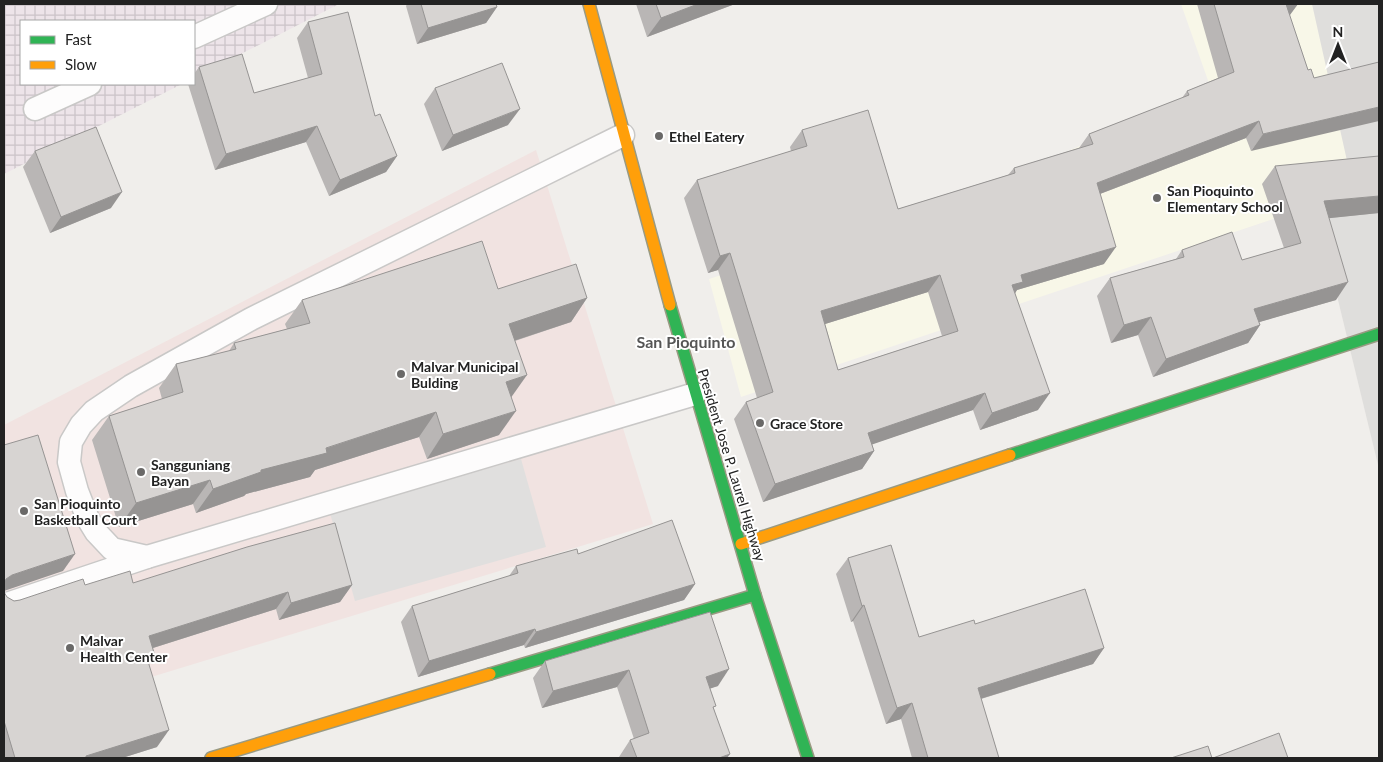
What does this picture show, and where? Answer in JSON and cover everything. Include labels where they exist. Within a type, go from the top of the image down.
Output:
[{"type":"main road","name":"President Jose P. Laurel Highway","points":[[589,4],[655,254],[755,595],[808,758]]},
{"type":"main road","points":[[741,544],[1379,334]]},
{"type":"main road","points":[[211,758],[755,595]]},
{"type":"lane","points":[[195,37],[266,4]]},
{"type":"lane","points":[[35,109],[88,85]]},
{"type":"lane","points":[[146,557],[112,549],[96,532],[88,519],[77,491],[69,462],[72,442],[81,425],[94,411],[130,386],[251,319],[624,135]]},
{"type":"lane","points":[[4,605],[146,557],[696,394]]},
{"type":"shaded area","points":[[4,4],[339,4],[195,77],[195,20],[20,20],[20,85],[180,85],[4,174]]},
{"type":"shaded area","name":"San Pioquinto Elementary School","points":[[1181,4],[1312,4],[1356,201],[1315,205],[741,397],[709,279],[967,195],[1211,89]]},
{"type":"shaded area","points":[[1312,4],[1379,4],[1379,469],[1315,205]]},
{"type":"shaded area","points":[[536,150],[653,524],[4,722],[4,425]]},
{"type":"shaded area","points":[[521,459],[546,547],[355,601],[330,513]]},
{"type":"building","points":[[421,4],[496,4],[497,7],[428,28]]},
{"type":"building","points":[[656,4],[698,4],[661,18]]},
{"type":"building","points":[[1214,4],[1286,4],[1308,70],[1311,69],[1314,78],[1379,62],[1379,107],[1263,134],[1259,121],[1097,183],[1116,247],[1021,275],[1023,282],[1012,285],[1050,393],[992,413],[985,393],[868,433],[874,451],[775,484],[746,402],[773,392],[730,253],[720,256],[697,180],[807,146],[802,130],[868,110],[898,209],[1015,173],[1014,168],[1093,144],[1089,134],[1189,95],[1187,91],[1234,72]],"holes":[[[940,275],[958,331],[838,370],[821,311]]]},
{"type":"building","points":[[348,12],[375,116],[380,114],[397,156],[340,180],[317,126],[226,154],[199,67],[242,54],[254,93],[322,74],[308,22]]},
{"type":"building","points":[[502,63],[520,109],[453,135],[435,88]]},
{"type":"building","points":[[96,127],[122,192],[61,217],[35,151]]},
{"type":"building","points":[[1379,156],[1379,196],[1324,201],[1348,282],[1254,309],[1260,325],[1166,359],[1151,317],[1124,325],[1110,278],[1184,257],[1182,250],[1232,232],[1242,260],[1301,243],[1275,166]]},
{"type":"building","points":[[482,241],[498,289],[576,264],[587,298],[509,324],[527,375],[506,382],[516,411],[443,434],[436,412],[326,448],[327,453],[261,470],[261,472],[213,489],[210,480],[136,503],[109,416],[183,392],[176,364],[236,349],[234,343],[310,323],[302,300]]},
{"type":"building","name":"San Pioquinto Basketball Court","points":[[38,435],[75,554],[12,575],[6,579],[4,584],[4,445]]},
{"type":"building","points":[[672,520],[695,584],[536,632],[535,629],[429,661],[412,606],[518,573],[516,566],[577,549],[578,554]]},
{"type":"building","points":[[335,523],[352,585],[291,603],[288,592],[149,636],[155,656],[147,658],[169,730],[86,756],[86,758],[15,758],[4,721],[4,592],[7,597],[14,601],[20,600],[83,579],[85,585],[130,571],[133,583],[247,547]]},
{"type":"building","points":[[891,545],[919,637],[974,620],[975,624],[1085,589],[1104,648],[978,688],[999,758],[928,758],[912,703],[897,708],[864,605],[862,606],[848,558]]},
{"type":"building","points":[[710,612],[729,669],[706,677],[716,706],[713,707],[730,754],[719,758],[637,758],[630,740],[649,733],[629,670],[553,691],[545,661]]},
{"type":"building","points":[[1279,733],[1288,758],[1213,758]]},
{"type":"building","points":[[1208,746],[1212,758],[1171,758]]},
{"type":"traffic: fast","points":[[670,305],[755,595],[808,758]]},
{"type":"traffic: fast","points":[[1010,455],[1379,334]]},
{"type":"traffic: fast","points":[[490,674],[755,595]]},
{"type":"traffic: slow","points":[[589,4],[670,305]]},
{"type":"traffic: slow","points":[[741,544],[1010,455]]},
{"type":"traffic: slow","points":[[211,758],[490,674]]},
{"type":"place","name":"Ethel Eatery","points":[[659,136]]},
{"type":"place","name":"San Pioquinto Elementary School","points":[[1157,198]]},
{"type":"place","name":"Malvar Municipal Bulding","points":[[401,374]]},
{"type":"place","name":"Grace Store","points":[[760,423]]},
{"type":"place","name":"Sangguniang Bayan","points":[[141,472]]},
{"type":"place","name":"San Pioquinto Basketball Court","points":[[24,511]]},
{"type":"place","name":"Malvar Health Center","points":[[70,648]]},
{"type":"district","name":"San Pioquinto","points":[[686,341]]}]
